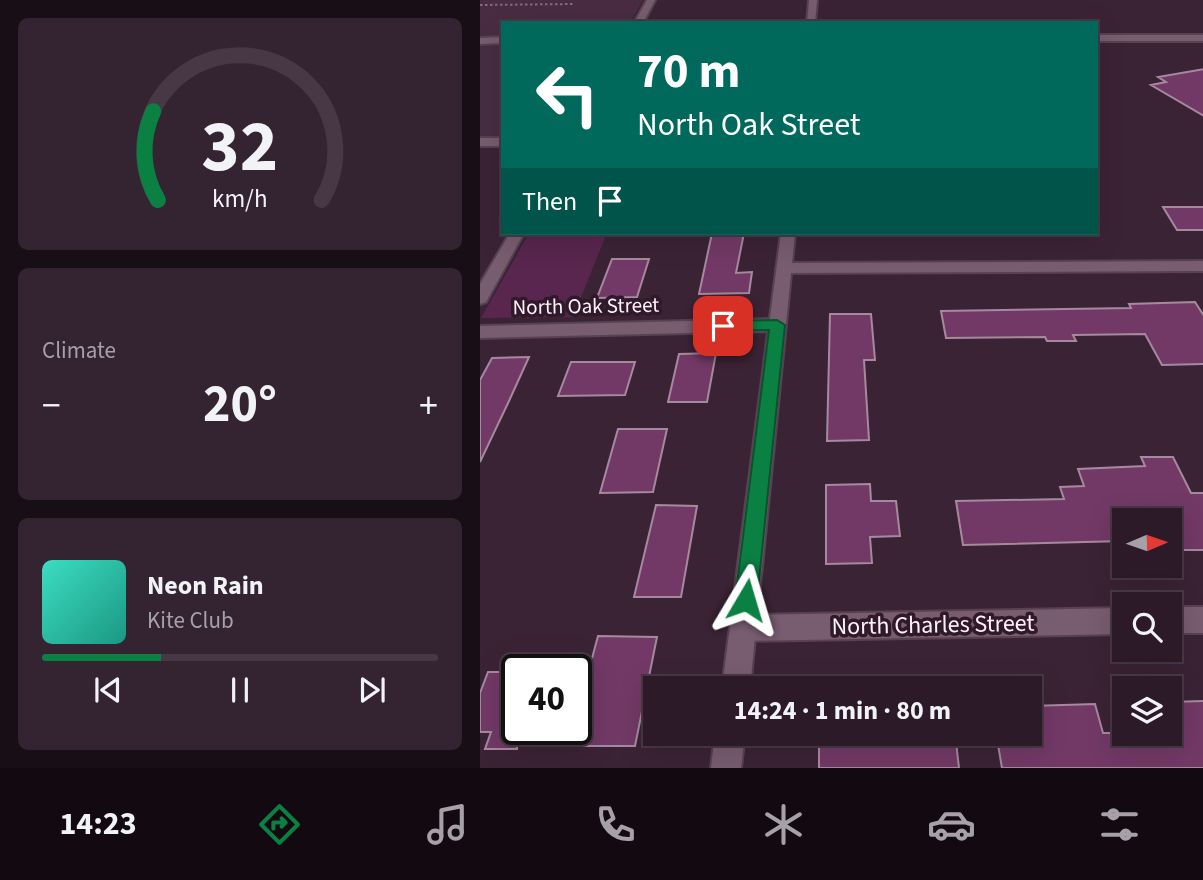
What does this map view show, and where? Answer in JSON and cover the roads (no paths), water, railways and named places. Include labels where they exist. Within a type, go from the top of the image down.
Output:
[{"type":"street","points":[[639,21],[651,0]]},
{"type":"street","points":[[811,21],[813,0]]},
{"type":"street","points":[[1098,38],[1203,38]]},
{"type":"street","points":[[480,41],[501,40]]},
{"type":"street","points":[[480,142],[501,142]]},
{"type":"street","points":[[480,298],[516,235]]},
{"type":"street","points":[[737,676],[788,235]]},
{"type":"street","points":[[784,268],[1203,265]]},
{"type":"street","name":"North Oak Street","points":[[480,332],[777,325]]},
{"type":"street","points":[[1182,621],[1203,620]]},
{"type":"street","name":"North Charles Street","points":[[743,628],[1112,621]]},
{"type":"street","points":[[726,768],[729,746]]}]
